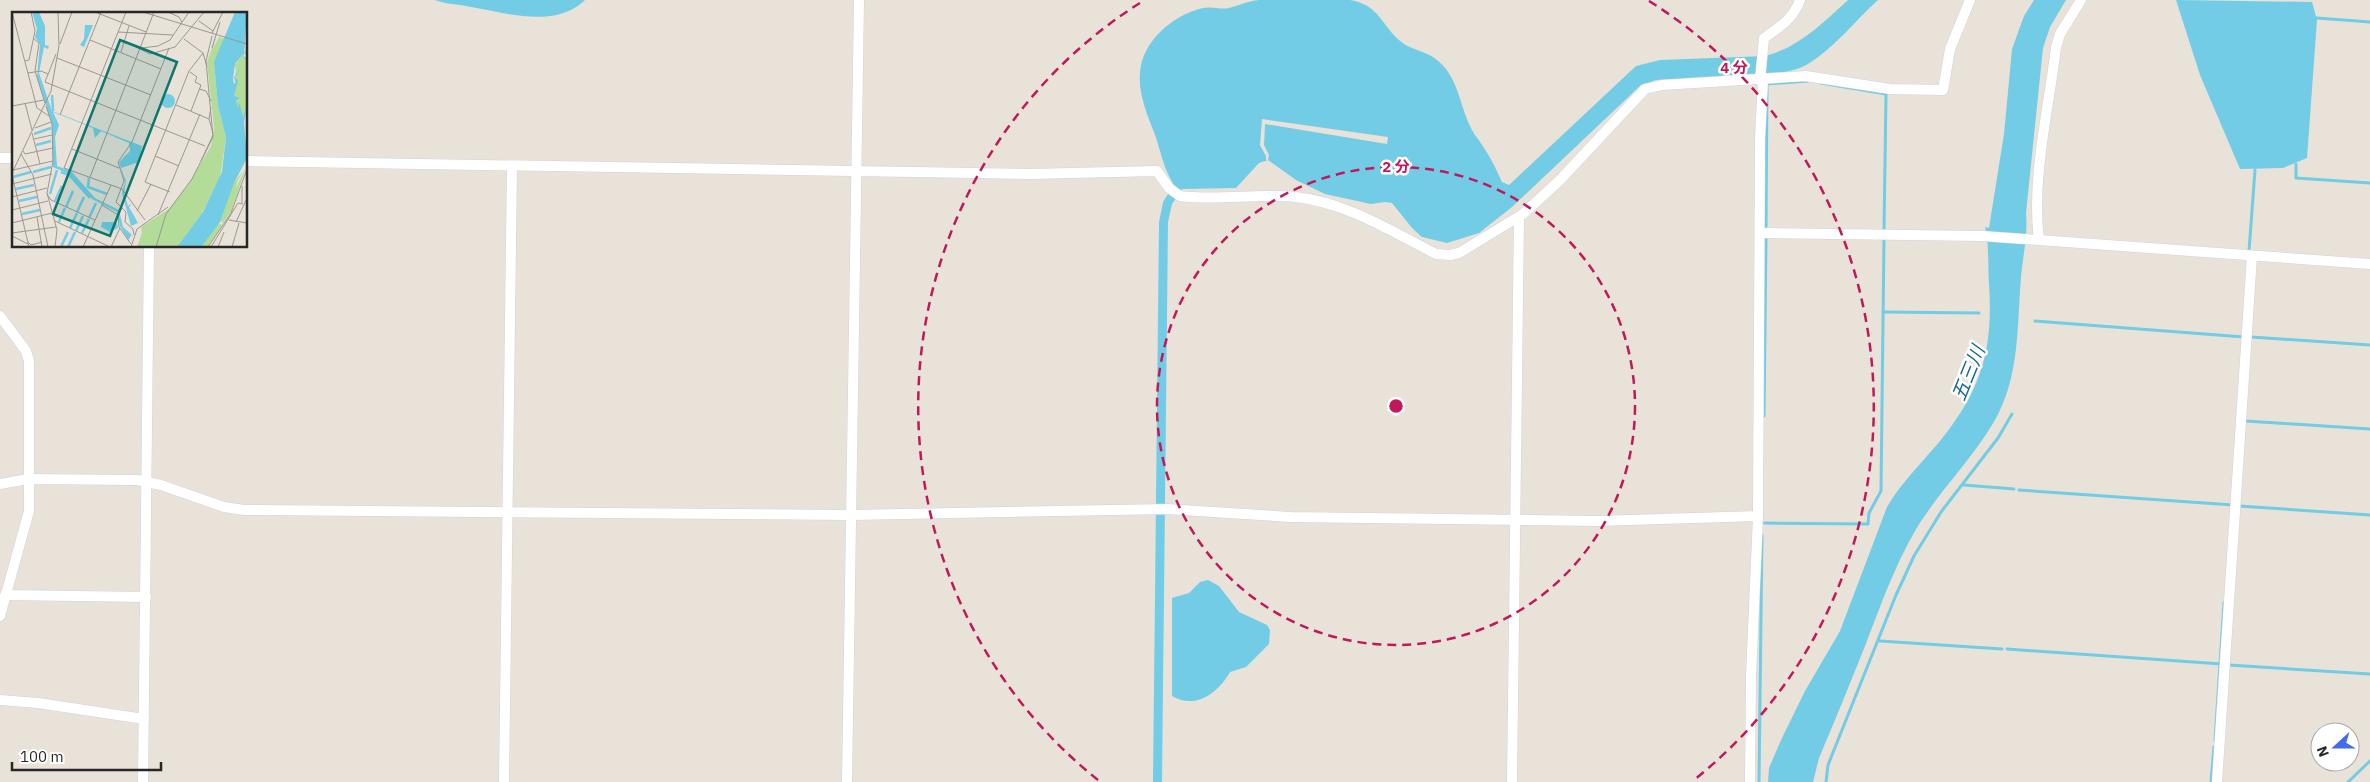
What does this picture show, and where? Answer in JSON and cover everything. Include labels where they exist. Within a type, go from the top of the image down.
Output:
[{"type":"street","points":[[847,782],[859,0]]},
{"type":"street","points":[[1750,782],[1751,676],[1758,516],[1761,52],[1764,38],[1784,25],[1796,12],[1800,0]]},
{"type":"street","points":[[248,161],[1029,174],[1158,170],[1169,188],[1180,196],[1294,196],[1323,201],[1354,213],[1436,254],[1450,255],[1459,253],[1519,217],[1560,180],[1646,89],[1662,85],[1806,76],[1890,89],[1943,90],[1950,49],[1970,0]]},
{"type":"street","points":[[2039,240],[2036,218],[2038,184],[2056,47],[2060,34],[2081,0]]},
{"type":"street","points":[[504,782],[512,166]]},
{"type":"street","points":[[1512,782],[1519,217]]},
{"type":"street","points":[[1760,233],[1982,236],[2370,264]]},
{"type":"street","points":[[143,782],[149,248]]},
{"type":"street","points":[[2217,782],[2252,256]]},
{"type":"street","points":[[0,316],[26,351],[30,361],[29,511],[0,616]]},
{"type":"street","points":[[0,484],[28,480],[146,482],[161,485],[224,507],[244,510],[851,515],[1167,509],[1290,517],[1597,521],[1758,516]]},
{"type":"street","points":[[5,595],[146,597]]},
{"type":"street","points":[[0,700],[38,703],[144,720]]},
{"type":"water","points":[[435,0],[585,0],[573,9],[543,17],[512,15]]},
{"type":"water","points":[[1259,0],[1350,0],[1360,2],[1374,11],[1403,43],[1433,57],[1443,65],[1455,85],[1472,129],[1502,182],[1509,185],[1636,66],[1660,60],[1765,56],[1788,47],[1810,34],[1848,0],[1878,0],[1818,58],[1795,69],[1757,76],[1656,80],[1641,85],[1512,207],[1479,233],[1447,243],[1422,237],[1412,228],[1392,203],[1371,204],[1325,194],[1296,180],[1268,160],[1259,163],[1236,188],[1182,189],[1172,204],[1168,222],[1162,782],[1153,782],[1159,222],[1163,202],[1174,185],[1165,166],[1144,103],[1140,88],[1140,73],[1146,50],[1170,23],[1192,11],[1203,8],[1233,7]]},
{"type":"water","points":[[2034,0],[2066,0],[2050,27],[2043,48],[2026,213],[2026,238],[2021,277],[2018,332],[2009,386],[2003,403],[1986,435],[1924,517],[1900,559],[1819,758],[1813,782],[1768,782],[1769,768],[1782,738],[1805,691],[1840,631],[1887,507],[1900,488],[1957,418],[1968,400],[1983,365],[1987,347],[1990,307],[1988,247],[1985,227],[1989,228],[2004,134],[2012,49],[2024,16]]},
{"type":"water","points":[[2176,0],[2312,2],[2317,20],[2307,158],[2283,168],[2240,169],[2200,75]]},
{"type":"water","points":[[1208,580],[1219,586],[1239,612],[1267,625],[1270,630],[1269,644],[1246,667],[1230,672],[1213,693],[1198,700],[1181,700],[1172,696],[1172,598],[1189,593],[1200,582]]},
{"type":"pier","points":[[1262,119],[1388,137],[1387,144],[1265,124],[1264,145],[1269,155],[1268,160],[1266,160],[1260,145]]},
{"type":"waterway","points":[[2317,18],[2370,22]]},
{"type":"waterway","points":[[1766,227],[1767,84],[1808,81]]},
{"type":"waterway","points":[[1821,83],[1886,94],[1884,230]]},
{"type":"waterway","points":[[2296,164],[2296,178],[2370,183]]},
{"type":"waterway","points":[[2249,251],[2255,170]]},
{"type":"waterway","points":[[1764,416],[1766,238]]},
{"type":"waterway","points":[[1762,523],[1868,524],[1869,513],[1881,491],[1884,238]]},
{"type":"waterway","points":[[1883,312],[1979,313]]},
{"type":"waterway","points":[[2035,321],[2244,337]]},
{"type":"waterway","points":[[2251,337],[2370,345]]},
{"type":"waterway","points":[[1826,782],[1828,765],[1896,595],[1914,556],[1941,512],[1998,438],[2012,414]]},
{"type":"waterway","points":[[2246,421],[2370,429]]},
{"type":"waterway","points":[[1964,485],[2014,489]]},
{"type":"waterway","points":[[2019,490],[2233,505]]},
{"type":"waterway","points":[[2239,506],[2370,515]]},
{"type":"waterway","points":[[1759,782],[1762,535]]},
{"type":"waterway","points":[[2215,740],[2224,603]]},
{"type":"waterway","points":[[1880,641],[2002,649]]},
{"type":"waterway","points":[[2007,649],[2222,664]]},
{"type":"waterway","points":[[2229,665],[2370,674]]},
{"type":"waterway","points":[[2211,782],[2214,747]]},
{"type":"waterway","points":[[2348,782],[2370,761]]},
{"type":"water label","name":"五三川","points":[[1968,373]]}]
